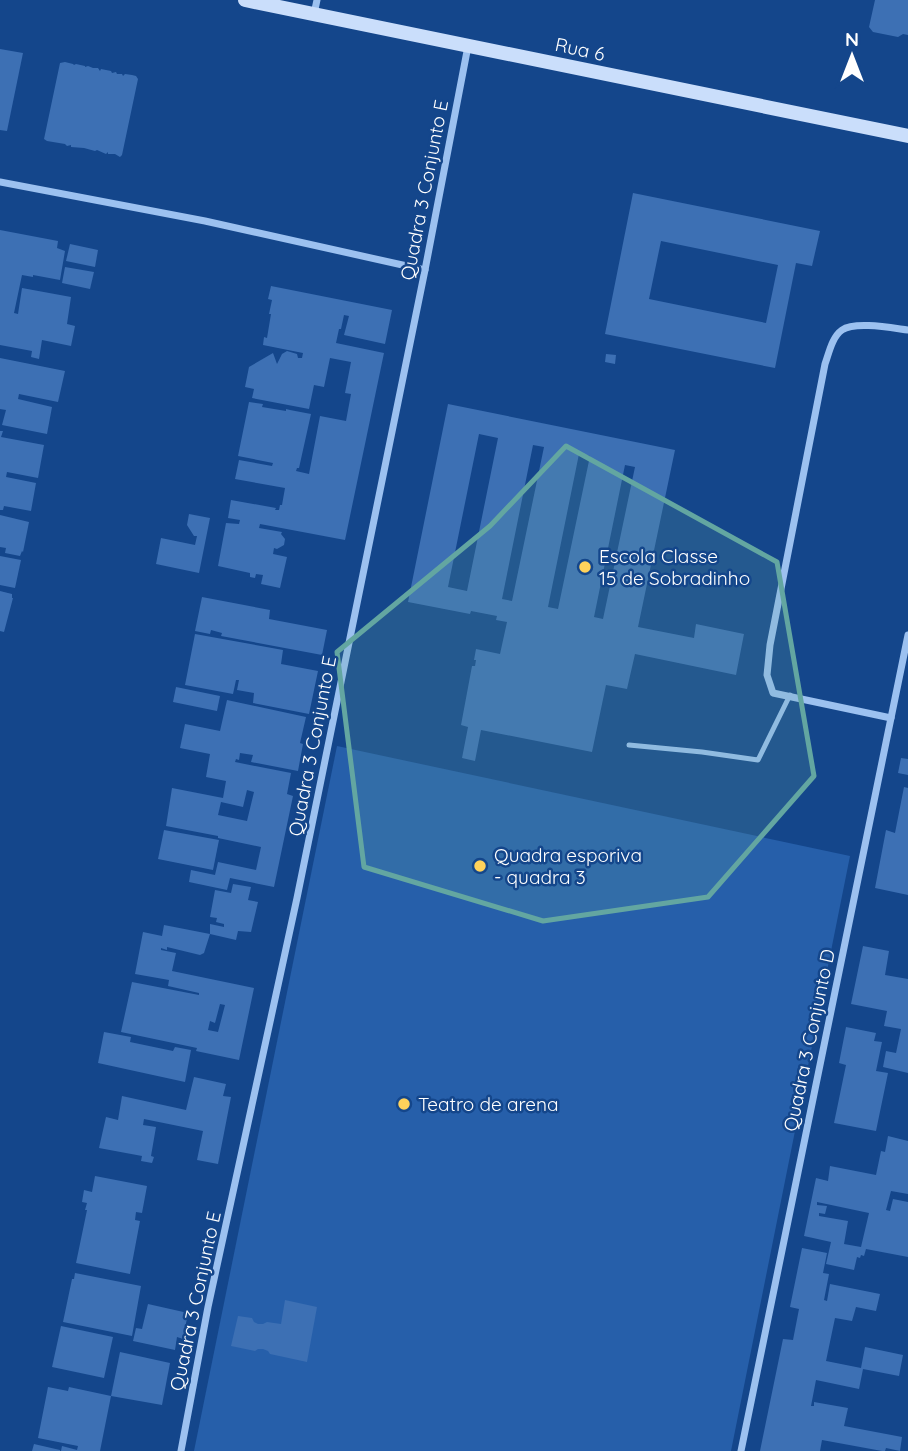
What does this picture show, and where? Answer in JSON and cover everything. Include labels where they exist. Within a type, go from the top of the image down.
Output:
[{"type":"street","name":"Rua 6","points":[[245,0],[315,7],[468,46],[908,136]]},
{"type":"street","name":"Quadra 3 Conjunto E","points":[[181,1451],[208,1307],[297,898],[468,46]]},
{"type":"street","points":[[0,183],[205,221],[425,270]]},
{"type":"street","points":[[891,718],[773,693],[767,675],[830,348],[841,331],[852,326],[908,330]]},
{"type":"street","name":"Quadra 3 Conjunto D","points":[[741,1451],[908,635]]},
{"type":"lane","points":[[629,745],[758,760],[790,695]]},
{"type":"highlighted area","points":[[566,446],[777,562],[814,776],[708,897],[543,921],[364,867],[337,652],[490,526]]},
{"type":"shaded area","points":[[337,746],[850,856],[731,1451],[194,1451]]},
{"type":"building","points":[[875,0],[908,0],[908,35],[898,37],[873,32],[869,27]]},
{"type":"building","points":[[0,49],[23,53],[7,131],[0,130]]},
{"type":"building","points":[[60,63],[116,72],[123,76],[132,75],[138,79],[120,157],[44,139]]},
{"type":"building","points":[[633,193],[820,231],[812,266],[796,263],[775,368],[605,334]],"holes":[[[661,241],[778,265],[766,323],[649,299]]]},
{"type":"building","points":[[0,230],[58,241],[57,248],[65,251],[60,280],[22,275],[14,313],[18,314],[22,288],[71,297],[67,324],[75,326],[71,346],[42,340],[39,359],[31,357],[32,351],[0,345]]},
{"type":"building","points":[[70,244],[98,250],[95,267],[66,261]]},
{"type":"building","points":[[65,267],[94,272],[90,289],[62,283]]},
{"type":"building","points":[[271,286],[392,310],[385,344],[344,335],[349,316],[344,315],[336,343],[384,353],[345,540],[260,524],[259,528],[282,532],[285,539],[284,545],[274,548],[273,554],[287,557],[280,588],[261,584],[263,575],[250,577],[250,573],[218,566],[226,523],[239,524],[240,520],[228,518],[231,500],[276,508],[275,510],[279,510],[282,505],[285,488],[235,479],[239,460],[272,466],[273,463],[238,456],[249,402],[263,404],[262,407],[311,414],[299,468],[296,471],[309,474],[320,416],[346,421],[351,394],[345,393],[351,362],[330,358],[324,387],[314,385],[309,409],[252,398],[254,389],[245,387],[249,367],[273,353],[277,364],[282,354],[287,351],[297,354],[298,358],[302,358],[303,353],[263,345],[264,337],[267,338],[271,314],[272,300],[268,299]]},
{"type":"building","points":[[606,354],[616,355],[615,364],[605,362]]},
{"type":"building","points":[[0,358],[65,371],[58,402],[19,394],[18,399],[52,407],[47,434],[2,425],[6,410],[0,409]]},
{"type":"building","points":[[448,404],[675,450],[638,627],[694,638],[696,624],[744,634],[736,675],[635,654],[627,689],[606,685],[592,752],[481,730],[475,761],[462,758],[468,727],[461,725],[472,666],[475,666],[476,649],[500,654],[507,622],[496,620],[497,616],[471,611],[470,614],[408,602]],"holes":[[[479,434],[498,438],[467,591],[448,587]],[[533,445],[544,447],[512,601],[502,599]],[[579,454],[590,456],[558,609],[548,607]],[[625,465],[635,467],[603,619],[594,617]]]},
{"type":"building","points":[[0,431],[3,431],[1,437],[44,445],[38,478],[7,472],[6,477],[36,483],[31,511],[4,506],[3,510],[0,510]]},
{"type":"building","points":[[189,514],[210,518],[199,573],[156,564],[161,538],[195,545],[197,536],[194,536],[187,525]]},
{"type":"building","points":[[0,515],[29,522],[20,556],[5,553],[6,548],[0,547]]},
{"type":"building","points":[[0,556],[21,560],[15,588],[0,585]]},
{"type":"building","points":[[0,591],[12,594],[13,598],[4,632],[0,631]]},
{"type":"building","points":[[202,597],[270,610],[269,619],[327,630],[322,655],[221,636],[222,633],[211,630],[210,634],[195,631]]},
{"type":"building","points":[[195,634],[283,650],[281,664],[318,671],[309,714],[253,703],[254,693],[237,690],[239,680],[236,680],[233,694],[185,685]]},
{"type":"building","points":[[176,687],[220,696],[217,711],[173,702]]},
{"type":"building","points":[[227,700],[306,717],[300,743],[303,744],[298,771],[251,762],[253,755],[240,753],[239,760],[236,759],[235,762],[291,773],[287,794],[293,796],[274,887],[230,878],[227,890],[189,882],[191,870],[215,875],[218,862],[256,870],[261,847],[166,826],[172,788],[223,798],[226,781],[206,777],[210,754],[180,748],[185,724],[220,731]],"holes":[[[247,790],[254,792],[247,821],[218,815],[221,802],[243,807]]]},
{"type":"building","points":[[901,758],[908,759],[908,775],[898,773]]},
{"type":"building","points":[[904,787],[908,788],[908,895],[875,888],[886,830],[895,833]]},
{"type":"building","points":[[164,830],[219,840],[213,870],[158,859]]},
{"type":"building","points":[[233,884],[251,887],[248,900],[258,902],[251,932],[238,931],[236,940],[210,934],[210,924],[224,927],[224,924],[216,922],[217,918],[210,917],[215,890],[231,893]]},
{"type":"building","points":[[164,925],[210,934],[204,953],[200,955],[161,948],[161,950],[176,953],[172,971],[254,988],[239,1060],[121,1032],[132,982],[199,995],[168,986],[169,980],[135,974],[143,932],[162,936]],"holes":[[[220,1004],[225,1005],[218,1032],[208,1030],[210,1021],[215,1023]]]},
{"type":"building","points":[[863,946],[889,951],[885,975],[908,979],[908,1073],[883,1067],[886,1051],[896,1053],[901,1029],[884,1026],[887,1011],[851,1004]]},
{"type":"building","points":[[846,1027],[876,1033],[874,1041],[882,1042],[876,1071],[888,1073],[876,1131],[834,1123],[846,1065],[839,1063]]},
{"type":"building","points":[[104,1032],[131,1037],[130,1042],[173,1051],[175,1047],[191,1050],[185,1082],[98,1063]]},
{"type":"building","points":[[194,1077],[226,1084],[223,1096],[231,1097],[218,1164],[197,1160],[203,1131],[144,1119],[143,1125],[156,1127],[152,1163],[141,1161],[142,1156],[99,1148],[106,1117],[118,1120],[122,1096],[186,1110]]},
{"type":"building","points":[[888,1136],[908,1141],[908,1194],[891,1191],[886,1210],[890,1211],[893,1199],[908,1202],[908,1257],[866,1249],[864,1256],[857,1257],[854,1270],[826,1264],[831,1242],[804,1236],[816,1178],[828,1181],[830,1166],[876,1175],[881,1151],[885,1152]],"holes":[[[817,1202],[869,1213],[861,1247],[844,1244],[848,1221],[819,1216],[819,1213],[825,1214],[827,1206],[817,1205]]]},
{"type":"building","points":[[95,1176],[147,1186],[142,1213],[136,1212],[135,1220],[140,1221],[130,1274],[76,1263],[87,1210],[87,1203],[82,1202],[84,1190],[92,1192]]},
{"type":"building","points":[[802,1248],[827,1253],[823,1273],[829,1274],[824,1300],[827,1301],[830,1284],[880,1294],[876,1311],[856,1307],[852,1321],[835,1318],[826,1361],[861,1368],[865,1347],[903,1355],[899,1376],[863,1369],[859,1389],[816,1380],[811,1406],[814,1406],[814,1402],[848,1408],[844,1426],[902,1437],[900,1451],[886,1448],[882,1451],[822,1440],[820,1451],[760,1451],[783,1339],[793,1340],[799,1309],[790,1307]]},
{"type":"building","points":[[75,1273],[141,1286],[132,1336],[63,1322]]},
{"type":"building","points":[[285,1300],[317,1307],[307,1362],[270,1354],[263,1349],[255,1351],[231,1346],[238,1316],[252,1318],[258,1324],[281,1324]]},
{"type":"building","points":[[148,1304],[188,1313],[183,1339],[177,1337],[175,1350],[133,1341],[136,1328],[142,1329]]},
{"type":"building","points":[[61,1326],[113,1337],[104,1378],[52,1367]]},
{"type":"building","points":[[120,1352],[170,1363],[162,1405],[111,1396]]},
{"type":"building","points":[[48,1387],[68,1391],[69,1387],[111,1396],[100,1451],[61,1451],[62,1446],[77,1450],[78,1446],[38,1438]]},
{"type":"building","points":[[34,1444],[60,1450],[60,1451],[32,1451]]},
{"type":"place","name":"Escola Classe 15 de Sobradinho","points":[[585,567]]},
{"type":"place","name":"Quadra esporiva - quadra 3","points":[[480,866]]},
{"type":"place","name":"Teatro de arena","points":[[404,1104]]}]
